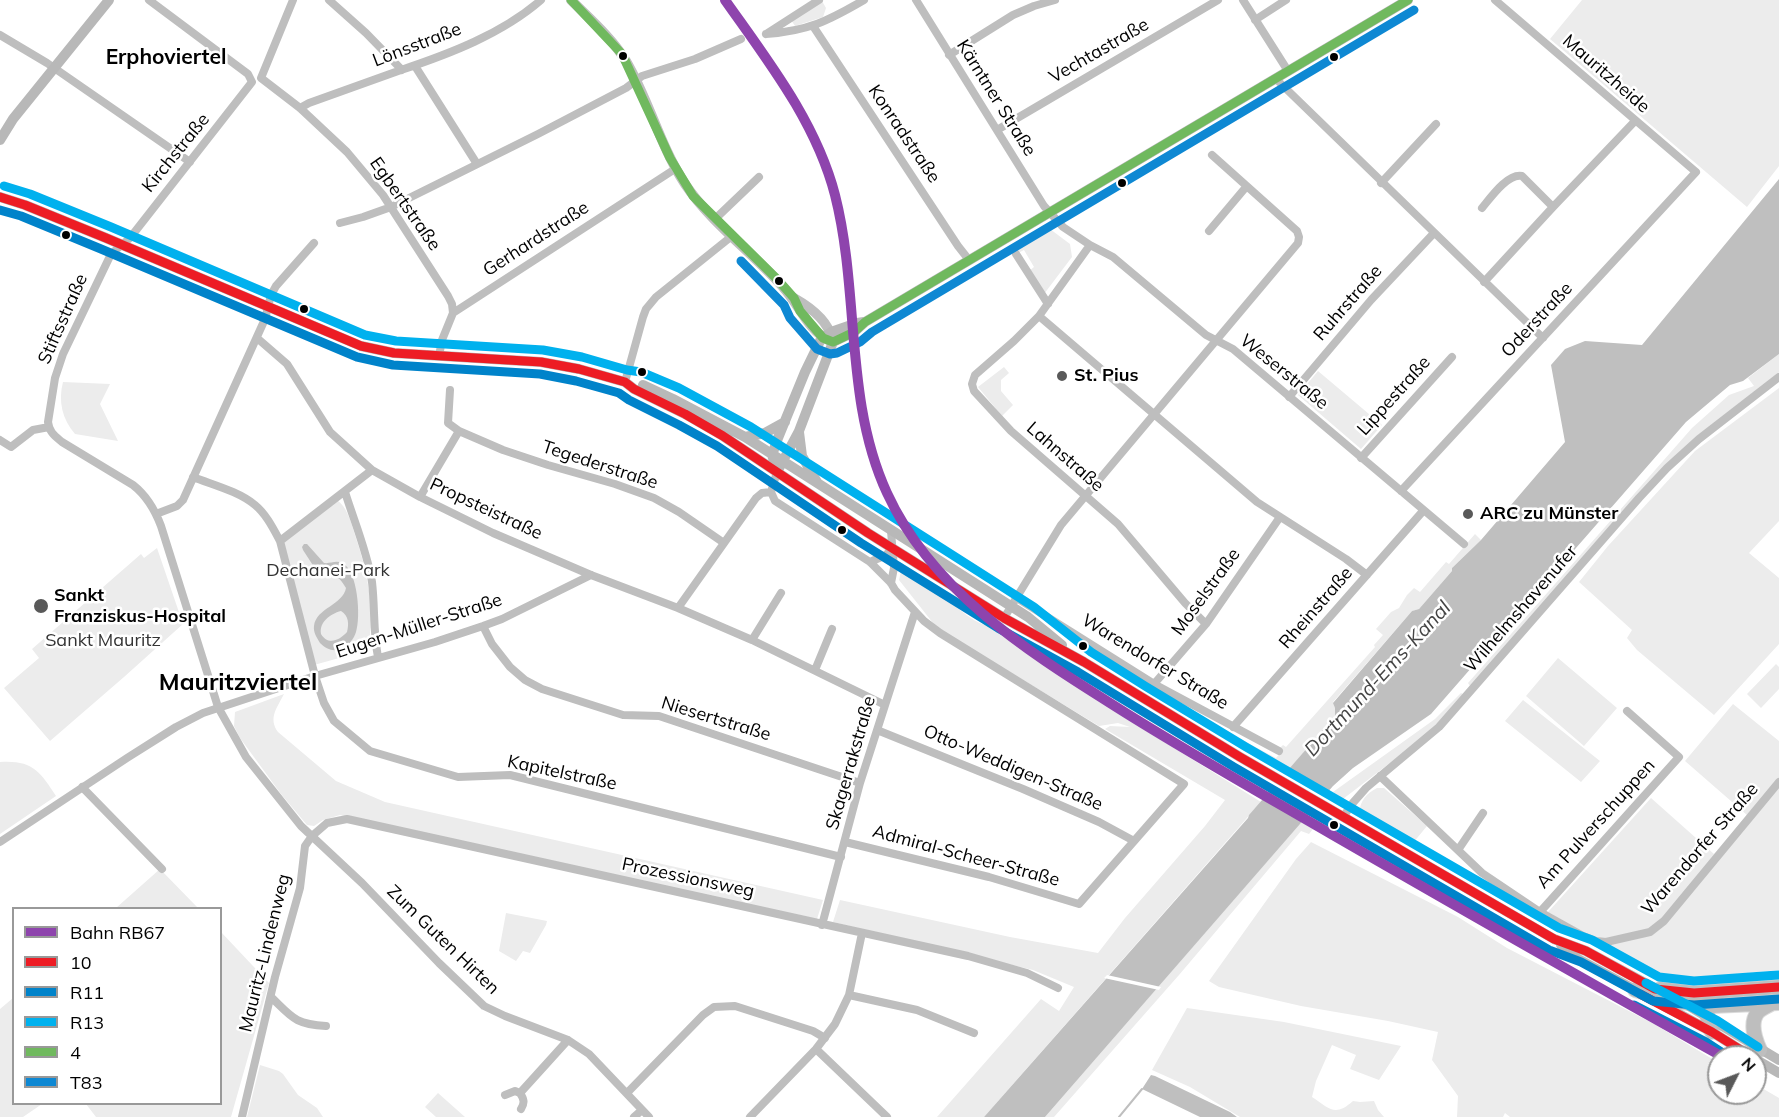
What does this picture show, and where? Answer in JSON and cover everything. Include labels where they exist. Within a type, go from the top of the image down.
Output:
[{"type":"highway","points":[[1655,988],[1694,993],[1779,987]]},
{"type":"highway","points":[[1635,990],[1709,1011],[1775,1003]]},
{"type":"highway","points":[[1712,1032],[1709,1027],[1709,1011],[1724,992]]},
{"type":"highway","points":[[1755,1045],[1754,1020],[1758,1012],[1775,1003]]},
{"type":"main road","points":[[0,141],[13,119],[109,0]]},
{"type":"main road","points":[[777,463],[785,422],[805,372],[829,337],[857,323],[865,322],[1408,0]]},
{"type":"main road","name":"Warendorfer Straße","points":[[0,197],[122,245],[361,346],[394,353],[541,362],[637,383],[673,399],[745,437],[892,548],[1004,618],[1084,662],[1275,777],[1554,939],[1586,951],[1682,1002]]},
{"type":"main road","points":[[777,463],[799,431],[829,337]]},
{"type":"main road","name":"Warendorfer Straße","points":[[625,382],[723,436],[819,484],[891,531],[1014,602],[1028,617],[1084,662]]},
{"type":"main road","points":[[745,437],[765,433],[785,422]]},
{"type":"main road","points":[[799,431],[802,456],[819,484]]},
{"type":"main road","name":"Warendorfer Straße","points":[[1554,939],[1576,958],[1737,1045]]},
{"type":"main road","name":"Warendorfer Straße","points":[[1709,1011],[1745,1045]]},
{"type":"main road","name":"Warendorfer Straße","points":[[1767,1064],[1779,1073]]},
{"type":"street","name":"Egbertstraße","points":[[149,0],[248,74],[300,108],[347,152],[391,207],[448,296],[453,313]]},
{"type":"street","name":"Kirchstraße","points":[[122,245],[257,79],[293,0]]},
{"type":"street","points":[[329,0],[402,70]]},
{"type":"street","name":"Lönsstraße","points":[[300,108],[415,66],[489,34],[524,14],[541,0]]},
{"type":"street","points":[[571,0],[622,54],[675,169],[693,196],[794,298],[800,311],[829,337]]},
{"type":"street","points":[[819,0],[766,34],[789,32],[823,23],[864,0]]},
{"type":"street","name":"Kärntner Straße","points":[[916,0],[1049,213]]},
{"type":"street","points":[[949,55],[1033,3],[1055,0]]},
{"type":"street","name":"Vechtastraße","points":[[997,130],[1218,0]]},
{"type":"street","points":[[1243,0],[1288,71]]},
{"type":"street","points":[[1255,20],[1286,0]]},
{"type":"street","name":"Mauritzheide","points":[[1495,0],[1696,172]]},
{"type":"street","name":"Konradstraße","points":[[813,26],[969,260]]},
{"type":"street","points":[[0,35],[54,68],[190,162]]},
{"type":"street","points":[[340,223],[391,207],[573,116],[626,88],[648,73],[695,59],[741,39]]},
{"type":"street","points":[[415,66],[477,164]]},
{"type":"street","points":[[1276,79],[1543,338]]},
{"type":"street","points":[[1484,282],[1635,121]]},
{"type":"street","points":[[1381,183],[1436,124]]},
{"type":"street","points":[[1004,618],[1061,525],[1298,243],[1297,231],[1212,155]]},
{"type":"street","name":"Gerhardstraße","points":[[453,313],[675,169]]},
{"type":"street","name":"Oderstraße","points":[[1401,491],[1696,172]]},
{"type":"street","points":[[1482,208],[1510,178],[1519,175],[1553,207]]},
{"type":"street","points":[[715,219],[759,177]]},
{"type":"street","points":[[1209,231],[1246,187]]},
{"type":"street","name":"Weserstraße","points":[[1049,213],[1063,227],[1113,257],[1194,326],[1233,349],[1464,544]]},
{"type":"street","name":"Ruhrstraße","points":[[1289,397],[1371,300],[1434,233]]},
{"type":"street","points":[[625,382],[643,317],[652,302],[732,236]]},
{"type":"street","points":[[156,514],[177,506],[183,500],[257,338],[269,308],[271,295],[276,286],[314,243]]},
{"type":"street","points":[[1090,244],[1039,316],[1227,479],[1257,502],[1367,575]]},
{"type":"street","name":"Stiftsstraße","points":[[49,427],[55,378],[63,354],[111,254],[122,245]]},
{"type":"street","points":[[1016,254],[1048,304]]},
{"type":"street","points":[[439,356],[442,340],[453,313]]},
{"type":"street","name":"Lahnstraße","points":[[1039,316],[975,375],[972,384],[979,398],[1084,496],[1118,524],[1185,603],[1206,624]]},
{"type":"street","name":"Propsteistraße","points":[[257,338],[287,364],[330,432],[372,470],[493,533],[752,640],[885,705]]},
{"type":"street","name":"Lippestraße","points":[[1361,458],[1452,357]]},
{"type":"street","name":"Wilhelmshavenufer","points":[[1344,816],[1351,804],[1380,776],[1439,727],[1667,468],[1699,439],[1779,377]]},
{"type":"street","points":[[420,497],[459,431],[448,423],[450,390]]},
{"type":"street","points":[[0,440],[11,447],[33,430],[49,427],[62,442],[117,475],[146,496],[156,514],[218,707],[246,757],[301,826],[312,836]]},
{"type":"street","name":"Tegederstraße","points":[[459,431],[502,450],[654,498],[724,543]]},
{"type":"street","points":[[777,463],[771,492],[775,501],[870,562],[915,612],[940,633],[1184,784],[1134,841]]},
{"type":"street","points":[[280,541],[372,470]]},
{"type":"street","name":"Kapitelstraße","points":[[193,477],[238,495],[255,505],[272,525],[280,541],[324,703],[334,721],[370,752],[458,777],[510,775],[841,856]]},
{"type":"street","points":[[345,492],[368,563],[372,583],[378,657]]},
{"type":"street","points":[[678,608],[756,498],[762,493],[771,492]]},
{"type":"street","name":"Rheinstraße","points":[[1233,728],[1423,511]]},
{"type":"street","name":"Moselstraße","points":[[1154,684],[1206,624],[1280,517]]},
{"type":"street","points":[[891,531],[894,568],[891,583]]},
{"type":"street","points":[[870,562],[886,555],[892,548]]},
{"type":"street","name":"Eugen-Müller-Straße","points":[[0,842],[176,727],[218,707],[483,626],[591,575]]},
{"type":"street","points":[[752,640],[781,593]]},
{"type":"street","name":"Warendorfer Straße","points":[[1014,602],[1154,684],[1279,751]]},
{"type":"street","name":"Skagerrakstraße","points":[[822,925],[860,783],[915,612]]},
{"type":"street","name":"Niesertstraße","points":[[483,626],[492,644],[510,667],[525,680],[543,689],[623,715],[659,716],[860,783]]},
{"type":"street","points":[[815,670],[832,629]]},
{"type":"street","name":"Am Pulverschuppen","points":[[1540,912],[1679,757],[1627,711]]},
{"type":"street","name":"Otto-Weddigen-Straße","points":[[877,730],[1099,822],[1134,841]]},
{"type":"street","name":"Warendorfer Straße","points":[[1380,776],[1482,873],[1540,912],[1583,936],[1606,942],[1650,932],[1664,921],[1779,782]]},
{"type":"street","points":[[82,787],[162,869]]},
{"type":"street","points":[[1458,850],[1484,813]]},
{"type":"street","name":"Prozessionsweg","points":[[312,836],[327,823],[346,819],[968,956],[1026,973],[1058,988]]},
{"type":"street","name":"Mauritz-Lindenweg","points":[[242,1117],[300,888],[305,846],[312,836]]},
{"type":"street","name":"Zum Guten Hirten","points":[[312,836],[484,1006],[568,1040],[589,1054],[649,1117]]},
{"type":"street","name":"Admiral-Scheer-Straße","points":[[845,842],[989,877],[1079,904],[1134,841]]},
{"type":"street","points":[[750,1117],[816,1049],[836,1024],[849,995],[862,933]]},
{"type":"street","points":[[849,995],[917,1010],[974,1033]]},
{"type":"street","points":[[271,997],[296,1020],[305,1024],[326,1026]]},
{"type":"street","points":[[627,1093],[703,1015],[714,1007],[735,1006],[813,1031],[825,1038]]},
{"type":"street","points":[[520,1093],[568,1040]]},
{"type":"street","points":[[816,1049],[887,1117]]},
{"type":"street","points":[[505,1095],[515,1091],[520,1093],[524,1104],[522,1109]]},
{"type":"street","points":[[634,1117],[642,1110]]},
{"type":"green space","points":[[1582,0],[1779,0],[1779,166],[1747,207],[1550,39]]},
{"type":"green space","points":[[822,1],[826,8],[823,17],[795,26],[791,20]]},
{"type":"green space","points":[[1050,229],[1070,244],[1072,257],[1044,294],[1029,271],[1034,267],[1024,250],[1018,253],[1015,248]]},
{"type":"green space","points":[[1779,354],[1779,372],[1698,435],[1470,686],[1468,683],[1692,428],[1729,395],[1754,386],[1748,378]]},
{"type":"green space","points":[[1004,367],[1009,373],[1001,380],[1001,391],[1013,405],[1002,416],[978,387]]},
{"type":"green space","points":[[1318,371],[1382,425],[1361,449],[1298,395]]},
{"type":"green space","points":[[63,382],[110,384],[100,404],[118,441],[75,434],[62,410]]},
{"type":"green space","points":[[1779,388],[1779,521],[1749,553],[1779,578],[1779,644],[1714,715],[1637,650],[1627,638],[1632,630],[1579,582],[1608,546],[1695,451]]},
{"type":"green space","name":"Dechanei-Park","points":[[337,500],[350,519],[369,590],[371,620],[368,650],[314,665],[282,542]]},
{"type":"green space","points":[[1475,534],[1481,540],[1452,568],[1452,571],[1419,609],[1412,611],[1333,702],[1335,716],[1288,771],[1112,665],[1114,662],[1233,735],[1276,758],[1282,751],[1279,749],[1283,745],[1286,747],[1375,647],[1374,645],[1383,635],[1376,629],[1391,612],[1399,608],[1414,588],[1420,592]]},
{"type":"green space","name":"Sankt Mauritz","points":[[157,548],[183,624],[50,741],[4,688],[39,658],[32,649],[141,554],[144,558]]},
{"type":"green space","points":[[904,569],[922,580],[928,587],[931,586],[938,591],[974,620],[990,626],[1042,664],[1261,802],[984,1117],[937,1117],[1041,999],[1059,1011],[1074,987],[1033,970],[833,922],[840,900],[1010,937],[1098,953],[1225,800],[1105,729],[1110,726],[1130,727],[1118,723],[1099,726],[944,632],[933,623],[899,580],[901,571]]},
{"type":"green space","points":[[1558,658],[1617,708],[1584,746],[1526,696]]},
{"type":"green space","points":[[1776,664],[1779,667],[1779,689],[1761,708],[1747,694]]},
{"type":"green space","points":[[1461,693],[1463,694],[1438,726],[1343,799],[1333,792],[1435,719]]},
{"type":"green space","points":[[284,694],[276,708],[274,718],[278,732],[336,781],[385,802],[823,900],[817,919],[340,815],[323,820],[314,826],[307,825],[281,794],[240,738],[234,726],[235,712]]},
{"type":"green space","points":[[1523,700],[1600,761],[1581,782],[1505,721]]},
{"type":"green space","points":[[1733,704],[1779,741],[1779,970],[1683,979],[1649,970],[1548,912],[1651,798],[1714,854],[1747,815],[1685,761]]},
{"type":"green space","points":[[0,762],[28,765],[40,774],[56,796],[0,834]]},
{"type":"green space","points":[[1377,788],[1384,788],[1427,826],[1413,843],[1359,812],[1365,798]]},
{"type":"green space","points":[[1301,822],[1313,829],[1309,834],[1301,831],[1054,1117],[1045,1117]]},
{"type":"green space","points":[[1311,842],[1458,917],[1507,948],[1654,1024],[1707,1056],[1707,1105],[1767,1105],[1767,1091],[1779,1098],[1779,1117],[1510,1117],[1505,1113],[1503,1117],[1457,1117],[1458,1096],[1432,1060],[1438,1032],[1301,1006],[1219,987],[1209,981],[1296,859]]},
{"type":"green space","points":[[160,869],[197,907],[117,907]]},
{"type":"green space","points":[[506,913],[547,921],[530,953],[523,951],[516,961],[499,951]]},
{"type":"green space","points":[[222,933],[269,983],[231,1117],[96,1117],[87,1105],[222,1105]]},
{"type":"green space","points":[[12,999],[12,1105],[41,1105],[23,1117],[0,1117],[0,1009]]},
{"type":"green space","points":[[1187,1008],[1284,1022],[1401,1046],[1379,1080],[1350,1069],[1356,1055],[1332,1045],[1316,1081],[1312,1097],[1332,1110],[1342,1109],[1353,1101],[1374,1101],[1384,1117],[1240,1117],[1190,1087],[1152,1070]]},
{"type":"green space","points":[[260,1065],[283,1074],[298,1095],[317,1108],[323,1117],[247,1117]]},
{"type":"green space","points":[[438,1093],[465,1117],[436,1117],[425,1107]]},
{"type":"water","name":"Dortmund-Ems-Kanal","points":[[1779,179],[1779,354],[1743,381],[1730,385],[1686,422],[1431,714],[1353,768],[1333,786],[1045,1117],[984,1117],[1335,716],[1333,703],[1412,611],[1419,609],[1452,571],[1452,568],[1481,540],[1565,442],[1551,365],[1565,349],[1585,341],[1642,345]]},
{"type":"water","points":[[307,544],[324,563],[342,563],[352,575],[357,594],[357,625],[352,640],[341,649],[332,650],[322,645],[314,626],[319,615],[340,599],[346,588],[337,577],[316,570],[302,547]],"holes":[[[341,611],[348,620],[347,632],[334,640],[327,640],[321,634],[322,626],[329,616]]]},
{"type":"water","points":[[1151,1075],[1237,1117],[1200,1117],[1142,1089]]},
{"type":"pier","points":[[1285,770],[1329,795],[1312,815],[1268,790]]},
{"type":"pier","points":[[1265,792],[1309,818],[1304,823],[1260,798]]},
{"type":"pier","points":[[1107,975],[1161,987],[1159,990],[1104,978]]},
{"type":"waterway","points":[[1119,1117],[1142,1089]]},
{"type":"rail line","name":"RB67","points":[[725,0],[789,93],[816,142],[827,168],[843,232],[858,384],[873,458],[887,493],[906,527],[928,559],[954,587],[983,614],[1045,661],[1164,737],[1707,1048]]},
{"type":"transit line","name":"4","points":[[571,0],[622,54],[670,158],[693,196],[778,280],[823,338],[833,342]]},
{"type":"transit line","name":"4","points":[[833,342],[854,332],[865,322],[1408,0]]},
{"type":"transit line","name":"T83","points":[[741,261],[784,305],[790,318],[817,349],[830,354],[837,353],[860,342],[872,332],[1414,10]]},
{"type":"transit line","name":"R13","points":[[4,186],[30,194],[111,227],[365,335],[396,341],[543,350],[641,372],[679,388],[751,427],[1034,607],[1091,652],[1145,686],[1559,928],[1592,940],[1659,977],[1694,981],[1778,975]]},
{"type":"transit line","name":"10","points":[[0,197],[106,238],[361,346],[394,353],[541,362],[579,369],[625,382],[723,436],[868,533],[1004,618],[1084,662],[1240,757],[1554,939],[1586,951],[1655,989],[1694,993],[1779,987]]},
{"type":"transit line","name":"R11","points":[[0,210],[21,216],[357,357],[393,365],[540,374],[619,393],[717,446],[861,543],[998,628],[1078,672],[1234,767],[1549,950],[1581,962],[1653,1001],[1694,1005],[1779,999]]},
{"type":"transit line","name":"R13","points":[[1646,983],[1718,1021],[1755,1045]]},
{"type":"transit line","name":"10","points":[[1640,994],[1733,1045]]},
{"type":"transit line","name":"R11","points":[[1634,1005],[1711,1045]]},
{"type":"place","name":"St. Pius","points":[[1062,376]]},
{"type":"place","name":"ARC zu Münster","points":[[1468,514]]},
{"type":"place","name":"Sankt Franziskus-Hospital","points":[[41,606]]},
{"type":"district","name":"Erphoviertel","points":[[166,58]]},
{"type":"district","name":"Mauritzviertel","points":[[238,683]]}]
